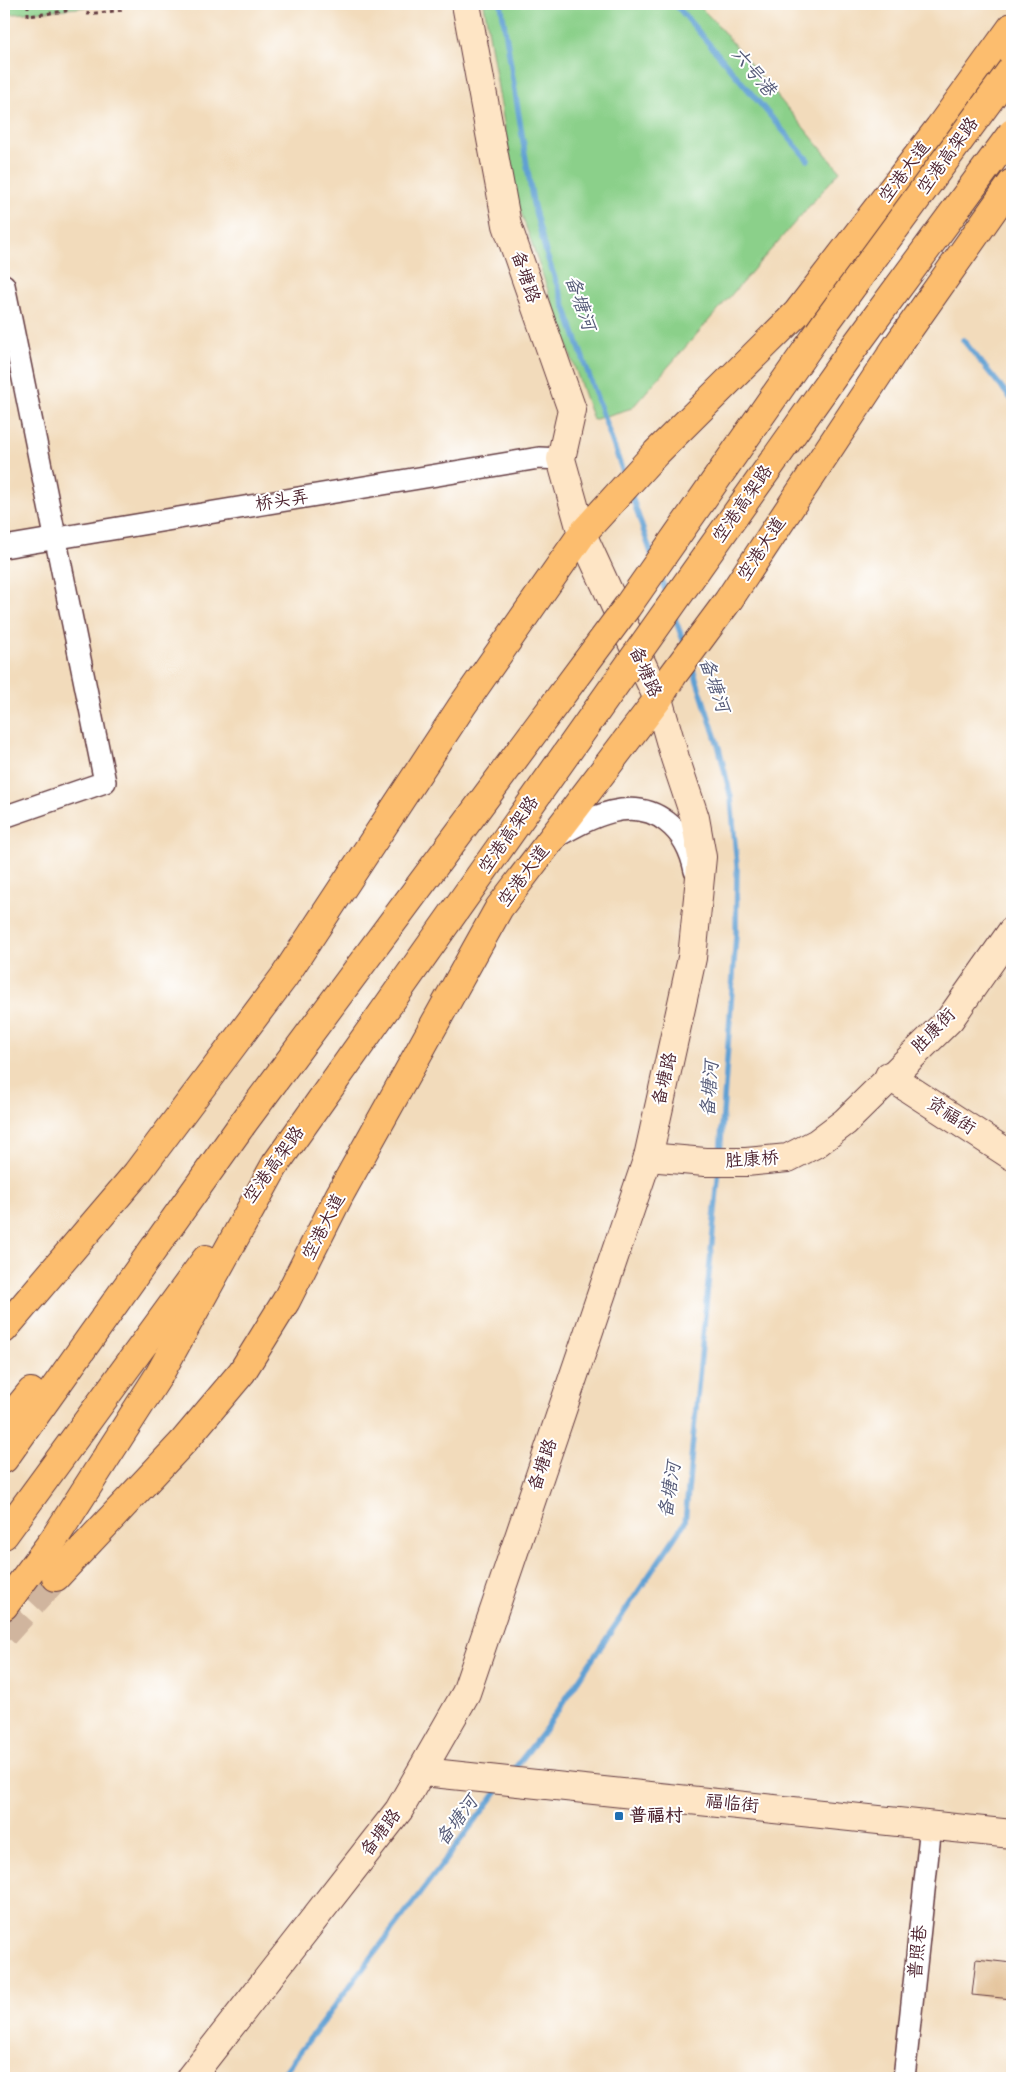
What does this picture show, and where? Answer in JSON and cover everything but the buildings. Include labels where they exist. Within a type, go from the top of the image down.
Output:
[{"type":"main road","name":"空港大道","points":[[4,1329],[137,1173],[284,977],[462,706],[582,534],[656,453],[797,313],[1012,27]]},
{"type":"main road","name":"空港高架路","points":[[4,1459],[241,1126],[627,607],[824,325],[1012,69]]},
{"type":"main road","name":"空港高架路","points":[[4,1535],[275,1165],[852,350],[1012,133]]},
{"type":"main road","name":"空港大道","points":[[56,1577],[184,1441],[242,1372],[286,1301],[339,1196],[499,908],[658,699],[673,675],[728,601],[897,346],[1012,183]]},
{"type":"main road","points":[[4,1425],[60,1357],[241,1126]]},
{"type":"main road","points":[[4,1606],[54,1539],[159,1375],[275,1165]]},
{"type":"street","name":"备塘路","points":[[190,2078],[399,1810],[423,1772],[466,1693],[648,1157],[692,958],[702,857],[695,818],[658,699],[582,534],[561,459],[572,410],[507,225],[466,4]]},
{"type":"street","points":[[4,285],[105,782],[4,818]]},
{"type":"street","name":"桥头弄","points":[[4,547],[539,458],[561,459]]},
{"type":"street","points":[[551,839],[587,820],[610,812],[634,808],[657,814],[680,832],[694,862],[700,892]]},
{"type":"street","name":"胜康街","points":[[845,1122],[889,1076],[950,1019],[1012,931]]},
{"type":"street","name":"资福街","points":[[889,1076],[1012,1156]]},
{"type":"street","name":"胜康桥","points":[[648,1157],[705,1162],[746,1162],[788,1158],[817,1143],[845,1122]]},
{"type":"street","name":"福临街","points":[[423,1772],[1012,1834]]},
{"type":"street","name":"普照巷","points":[[904,2078],[931,1825]]},
{"type":"path","points":[[28,4],[28,16],[66,11],[66,4]]},
{"type":"path","points":[[88,4],[88,14],[123,10],[123,4]]},
{"type":"green space","points":[[4,4],[119,4],[4,15]]},
{"type":"green space","points":[[484,4],[697,4],[716,23],[840,171],[632,408],[593,420],[517,201]]},
{"type":"waterway","name":"备塘河","points":[[501,4],[533,203],[546,253],[624,475]]},
{"type":"waterway","name":"六号港","points":[[675,4],[808,160]]},
{"type":"waterway","name":"六号港","points":[[963,340],[1012,400]]},
{"type":"waterway","name":"备塘河","points":[[631,494],[652,556]]},
{"type":"waterway","name":"备塘河","points":[[660,576],[667,596]]},
{"type":"waterway","name":"备塘河","points":[[674,616],[685,645]]},
{"type":"waterway","name":"备塘河","points":[[692,666],[719,748],[731,798],[737,866],[736,935],[720,1155]]},
{"type":"waterway","name":"备塘河","points":[[511,1773],[544,1731],[685,1522],[719,1169]]},
{"type":"waterway","name":"备塘河","points":[[280,2078],[499,1789]]},
{"type":"tunnel","points":[[4,1634],[56,1577]]},
{"type":"place","name":"普福村","points":[[619,1816]]}]
